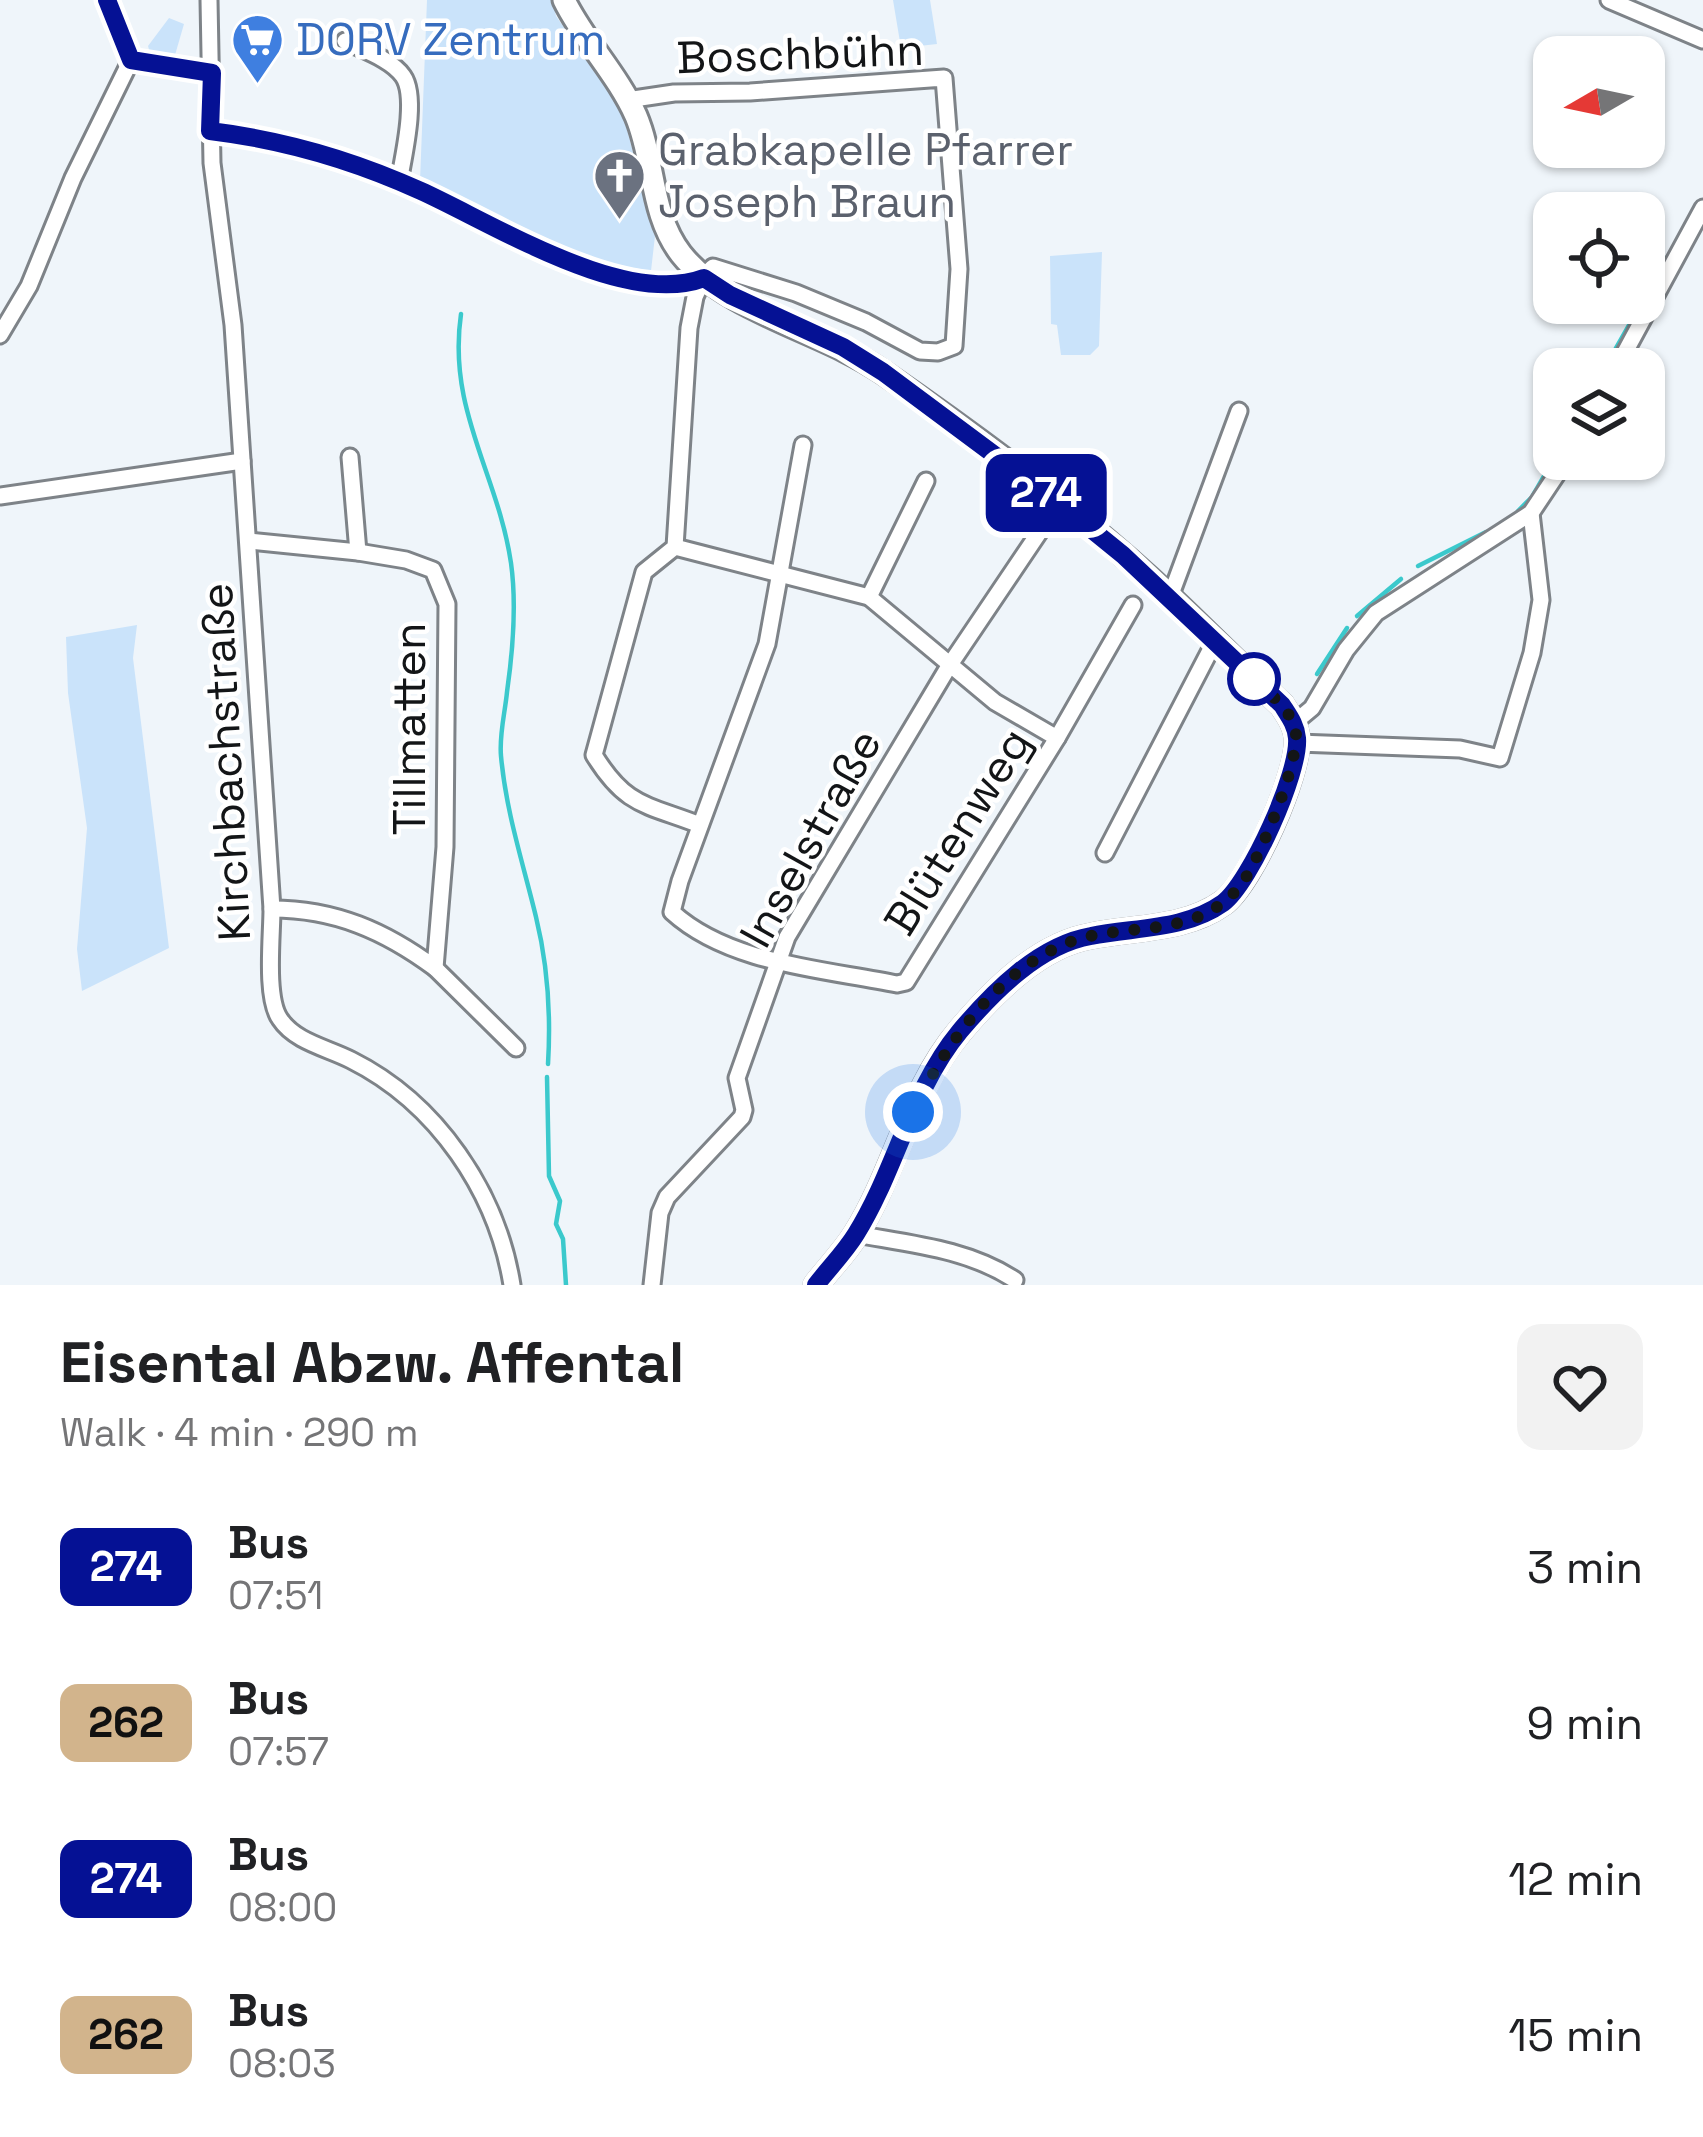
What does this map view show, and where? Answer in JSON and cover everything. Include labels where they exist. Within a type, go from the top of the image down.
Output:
[{"type":"main road","points":[[565,0],[577,28],[637,118],[670,237],[704,278],[883,372],[1059,503],[1170,597],[1282,705],[1296,733],[1286,788],[1245,879],[1227,901],[1171,925],[1086,936],[1055,948],[1002,988],[957,1034],[932,1071],[856,1234],[816,1285]]},
{"type":"street","points":[[0,335],[29,286],[73,178],[131,60],[107,0]]},
{"type":"street","name":"Kirchbachstraße","points":[[209,0],[210,131],[233,325],[249,541],[272,909],[273,1006],[282,1023],[311,1043],[353,1060],[405,1094],[441,1133],[480,1184],[507,1255],[512,1285]]},
{"type":"street","points":[[1609,0],[1703,40]]},
{"type":"street","points":[[345,41],[403,74],[408,87],[399,182]]},
{"type":"street","points":[[131,60],[212,73]]},
{"type":"street","name":"Boschbühn","points":[[627,100],[674,93],[944,78],[959,268],[954,346],[938,352],[920,351],[796,293],[713,268],[704,278]]},
{"type":"street","points":[[210,131],[315,151],[621,278],[683,286],[704,278]]},
{"type":"street","points":[[1627,348],[1703,208]]},
{"type":"street","points":[[700,826],[644,806],[614,787],[594,755],[644,572],[675,547],[689,328],[704,278]]},
{"type":"street","points":[[1170,597],[1239,411]]},
{"type":"street","points":[[780,961],[692,931],[672,912],[767,644],[803,445]]},
{"type":"street","points":[[350,458],[358,552]]},
{"type":"street","points":[[0,496],[242,461]]},
{"type":"street","points":[[1531,513],[1541,600],[1532,653],[1500,758],[1460,749],[1296,733],[1346,650],[1376,613],[1531,513],[1553,480]]},
{"type":"street","points":[[869,597],[926,481]]},
{"type":"street","name":"Inselstraße","points":[[652,1285],[660,1214],[667,1197],[742,1118],[737,1078],[787,937],[808,896],[889,771],[949,666],[1059,503]]},
{"type":"street","name":"Tillmatten","points":[[249,541],[358,552],[433,570],[447,604],[445,847],[435,968]]},
{"type":"street","points":[[675,547],[869,597],[995,702],[1057,738]]},
{"type":"street","name":"Blütenweg","points":[[780,961],[906,982],[1133,605]]},
{"type":"street","points":[[1105,853],[1215,641]]},
{"type":"street","points":[[272,909],[303,909],[358,922],[397,940],[435,968],[516,1048]]},
{"type":"street","points":[[856,1234],[953,1252],[1015,1280]]},
{"type":"shaded area","points":[[427,0],[553,0],[556,16],[622,110],[655,236],[651,271],[580,259],[420,181]]},
{"type":"shaded area","points":[[893,0],[930,0],[937,44],[901,48]]},
{"type":"shaded area","points":[[169,18],[184,24],[175,55],[159,60],[148,46]]},
{"type":"shaded area","points":[[1102,252],[1099,346],[1090,355],[1061,355],[1057,325],[1051,324],[1050,256]]},
{"type":"shaded area","points":[[137,625],[133,658],[169,948],[82,991],[77,949],[87,828],[68,693],[66,637]]},
{"type":"waterway","points":[[461,314],[459,349],[467,412],[511,563],[514,628],[501,756],[543,954],[548,1064]]},
{"type":"waterway","points":[[1616,348],[1630,324]]},
{"type":"waterway","points":[[1518,511],[1542,480]]},
{"type":"waterway","points":[[1418,566],[1486,532]]},
{"type":"waterway","points":[[1357,616],[1401,579]]},
{"type":"waterway","points":[[1317,674],[1347,628]]},
{"type":"waterway","points":[[547,1077],[549,1176],[560,1201],[556,1224],[563,1239],[566,1285]]},
{"type":"bus line","name":"274","points":[[107,0],[131,60],[212,73],[210,131],[315,151],[421,191],[478,220],[621,278],[683,286],[704,278],[730,295],[843,347],[989,450],[1123,555],[1282,705],[1294,723],[1298,743],[1286,788],[1245,879],[1227,901],[1171,925],[1086,936],[1055,948],[988,1001],[932,1071],[856,1234],[816,1285]]},
{"type":"place","name":"DORV Zentrum","points":[[257,85]]},
{"type":"place","name":"Grabkapelle Pfarrer Joseph Braun","points":[[619,221]]},
{"type":"route","points":[[913,1112],[957,1034],[1017,974],[1055,948],[1086,936],[1171,925],[1201,916],[1227,901],[1245,879],[1286,788],[1298,743],[1294,723],[1282,705],[1254,679]]}]
